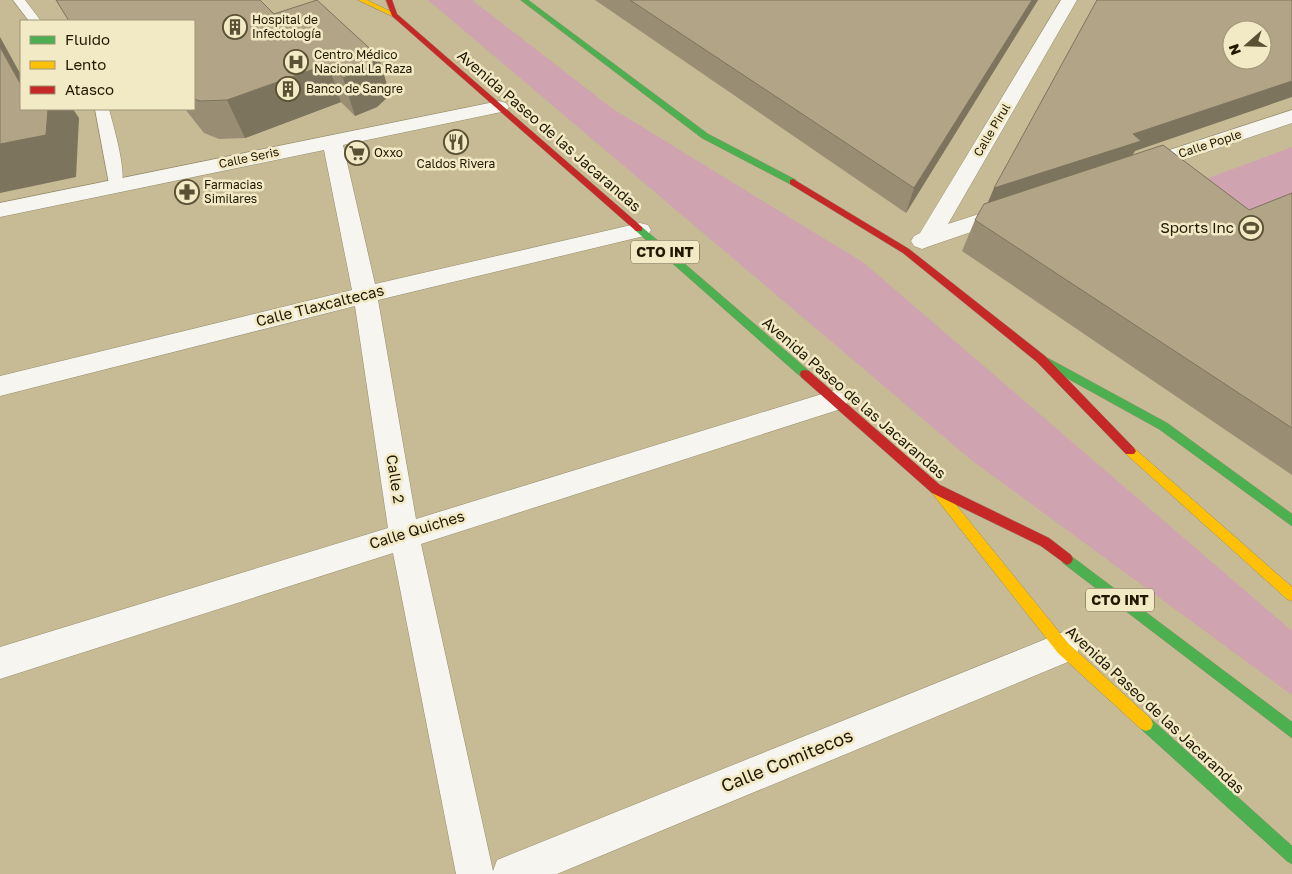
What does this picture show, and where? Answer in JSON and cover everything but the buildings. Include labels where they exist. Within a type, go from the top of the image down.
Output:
[{"type":"main road","name":"Avenida Paseo de las Jacarandas","points":[[361,0],[394,15],[936,489],[1063,648],[1292,856]]},
{"type":"main road","points":[[389,0],[394,15]]},
{"type":"main road","points":[[524,0],[673,114],[697,130],[752,162],[809,190],[906,251],[1041,359],[1135,457],[1292,595]]},
{"type":"main road","points":[[1041,359],[1163,426],[1292,521]]},
{"type":"main road","name":"CTO INT","points":[[936,489],[1045,542],[1292,731]]},
{"type":"street","name":"Calle Pirul","points":[[906,251],[928,238],[1069,0]]},
{"type":"street","name":"Calle Seris","points":[[0,210],[499,107]]},
{"type":"street","name":"Calle Pople","points":[[1124,172],[1292,116]]},
{"type":"street","name":"Calle 2","points":[[332,141],[365,295],[404,534],[475,874]]},
{"type":"street","points":[[928,238],[1031,204]]},
{"type":"street","name":"Calle Tlaxcaltecas","points":[[0,386],[365,295],[640,230]]},
{"type":"street","name":"Calle Quiches","points":[[0,662],[404,534],[835,401]]},
{"type":"street","name":"Calle Comitecos","points":[[511,874],[1063,648]]},
{"type":"lane","points":[[19,0],[34,20]]},
{"type":"lane","points":[[102,110],[115,172],[115,186]]},
{"type":"shaded area","points":[[428,0],[472,0],[613,109],[864,263],[1292,631],[1292,695],[970,459]]},
{"type":"shaded area","name":"Sports Inc","points":[[1292,147],[1292,290],[1165,194]]},
{"type":"traffic: fast","points":[[524,0],[705,136],[793,182]]},
{"type":"traffic: fast","points":[[639,229],[805,374]]},
{"type":"traffic: fast","points":[[1042,359],[1163,426],[1292,521]]},
{"type":"traffic: fast","points":[[1067,559],[1292,731]]},
{"type":"traffic: fast","points":[[1146,724],[1292,856]]},
{"type":"traffic: slow","points":[[361,0],[394,15]]},
{"type":"traffic: slow","points":[[1130,451],[1292,595]]},
{"type":"traffic: slow","points":[[936,489],[1063,648],[1146,724]]},
{"type":"traffic: jam","points":[[389,0],[394,15],[639,229]]},
{"type":"traffic: jam","points":[[793,182],[906,251],[1041,359],[1130,451]]},
{"type":"traffic: jam","points":[[805,374],[936,489],[1045,542],[1067,559]]},
{"type":"place","name":"Hospital de Infectología","points":[[235,27]]},
{"type":"place","name":"Centro Médico Nacional La Raza","points":[[296,62]]},
{"type":"place","name":"Banco de Sangre","points":[[288,89]]},
{"type":"place","name":"Caldos Rivera","points":[[456,142]]},
{"type":"place","name":"Oxxo","points":[[357,153]]},
{"type":"place","name":"Farmacias Similares","points":[[187,192]]},
{"type":"place","name":"Sports Inc","points":[[1251,228]]}]
